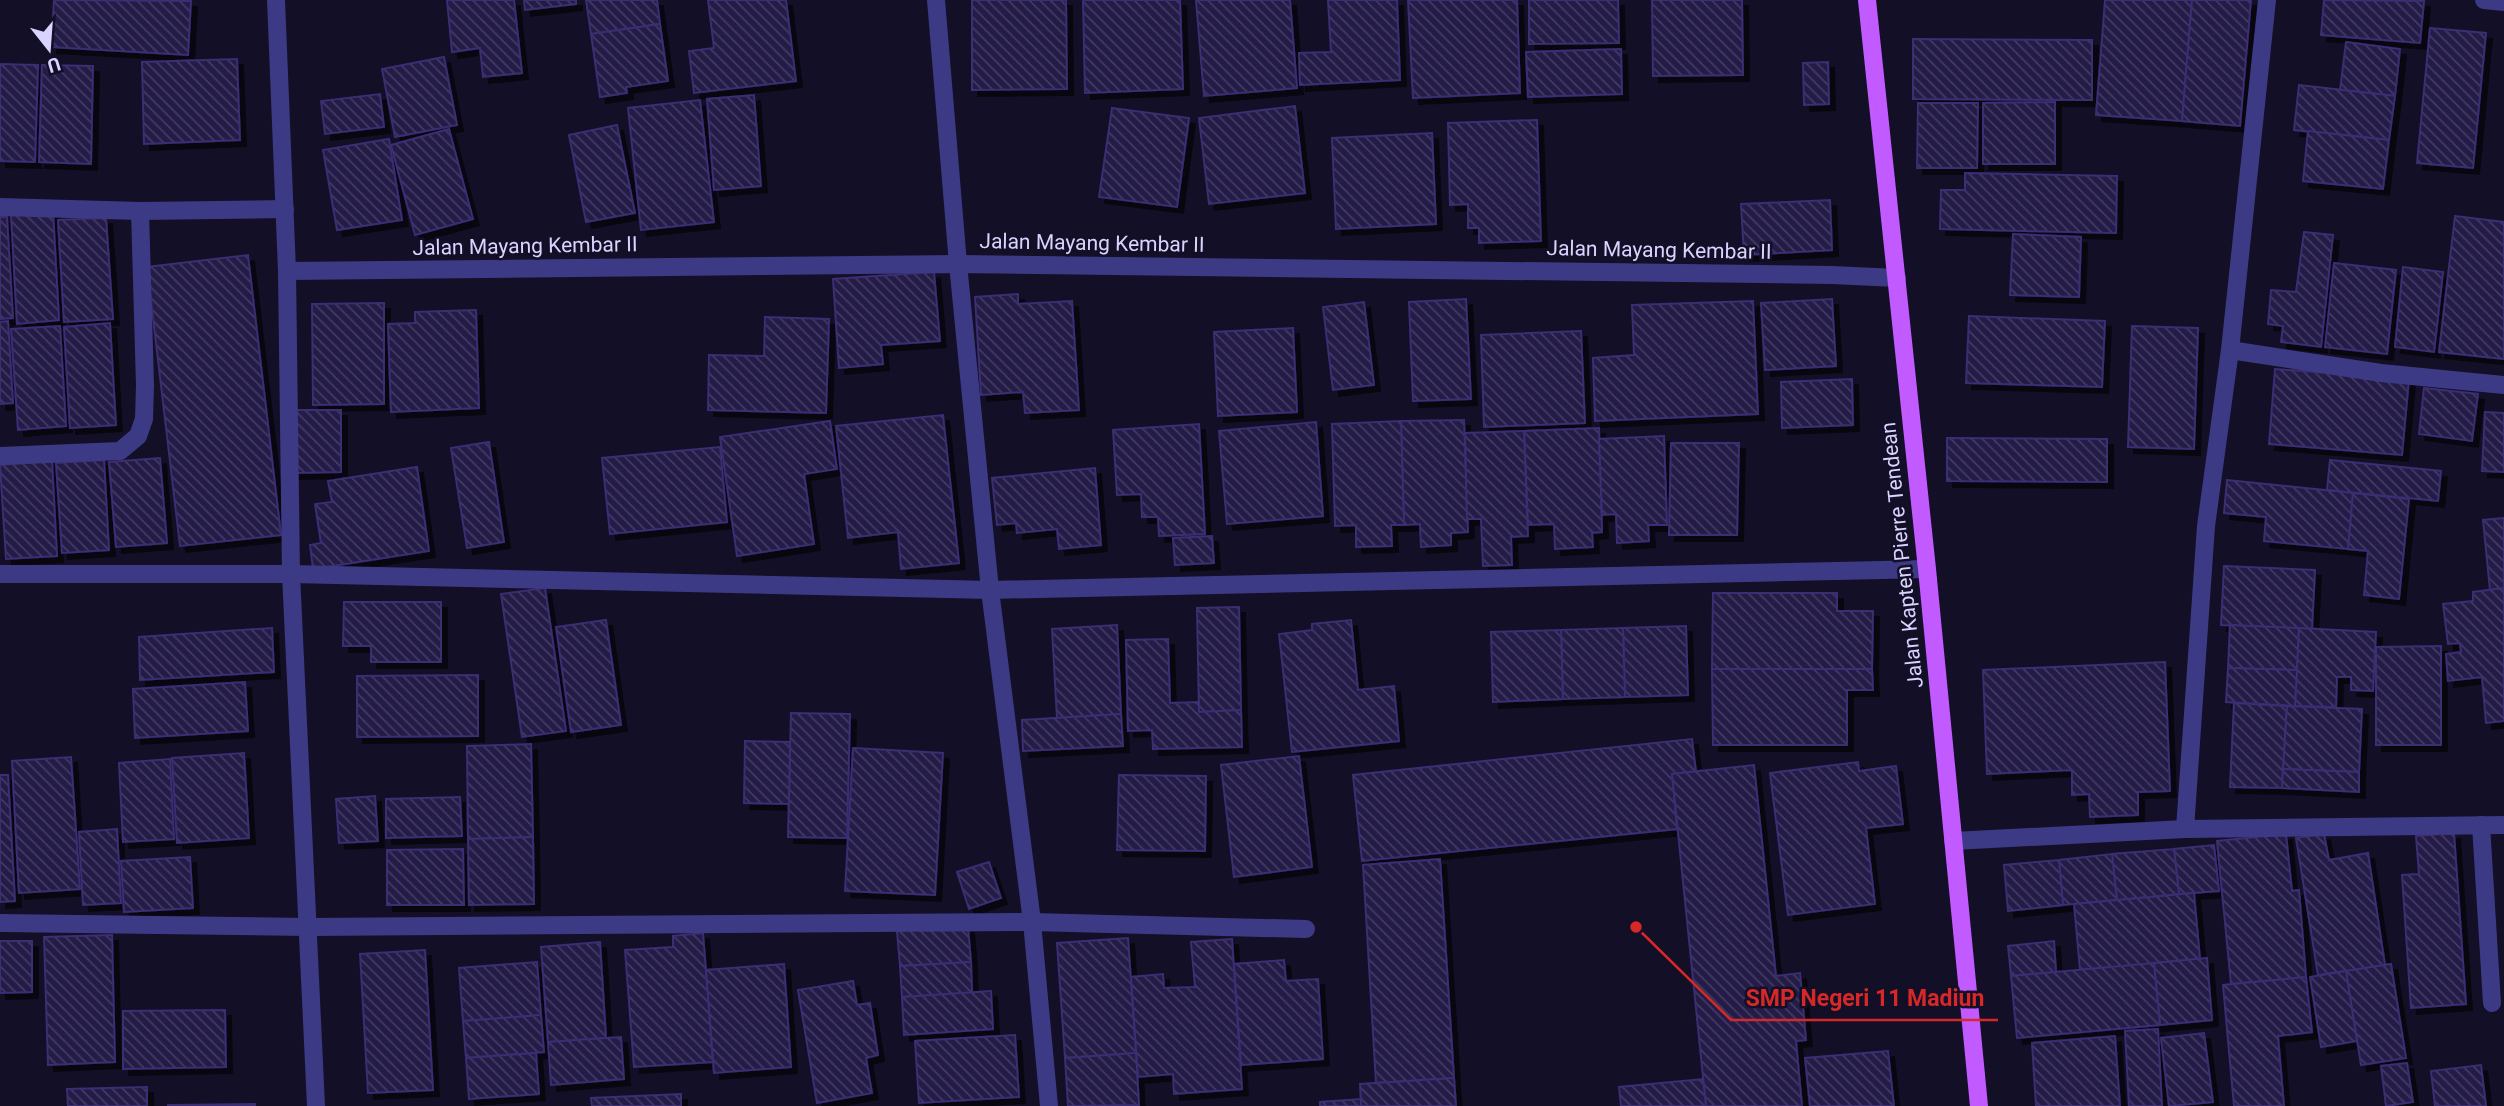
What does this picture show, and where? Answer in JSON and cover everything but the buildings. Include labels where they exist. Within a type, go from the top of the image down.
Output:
[{"type":"main road","name":"Jalan Kapten Pierre Tendean","points":[[1867,0],[1927,569],[1979,1106]]},
{"type":"street","points":[[276,0],[287,271],[291,575],[316,1106]]},
{"type":"street","points":[[936,0],[958,264],[990,590],[1032,922],[1049,1106]]},
{"type":"street","points":[[2185,829],[2206,526],[2230,350],[2267,0]]},
{"type":"street","points":[[2484,0],[2504,2]]},
{"type":"street","points":[[0,207],[140,211],[285,208]]},
{"type":"street","points":[[0,456],[120,452],[138,436],[144,419],[145,385],[140,211]]},
{"type":"street","name":"Jalan Mayang Kembar II","points":[[287,271],[958,264],[1897,278]]},
{"type":"street","points":[[2230,350],[2381,373],[2504,385]]},
{"type":"street","points":[[0,574],[291,575],[990,590],[1927,569]]},
{"type":"street","points":[[2482,825],[2492,1003]]},
{"type":"street","points":[[1953,841],[2185,829],[2504,825]]},
{"type":"street","points":[[0,923],[308,927],[1032,922],[1306,929]]},
{"type":"place","name":"SMP Negeri 11 Madiun","points":[[1636,927]]}]
